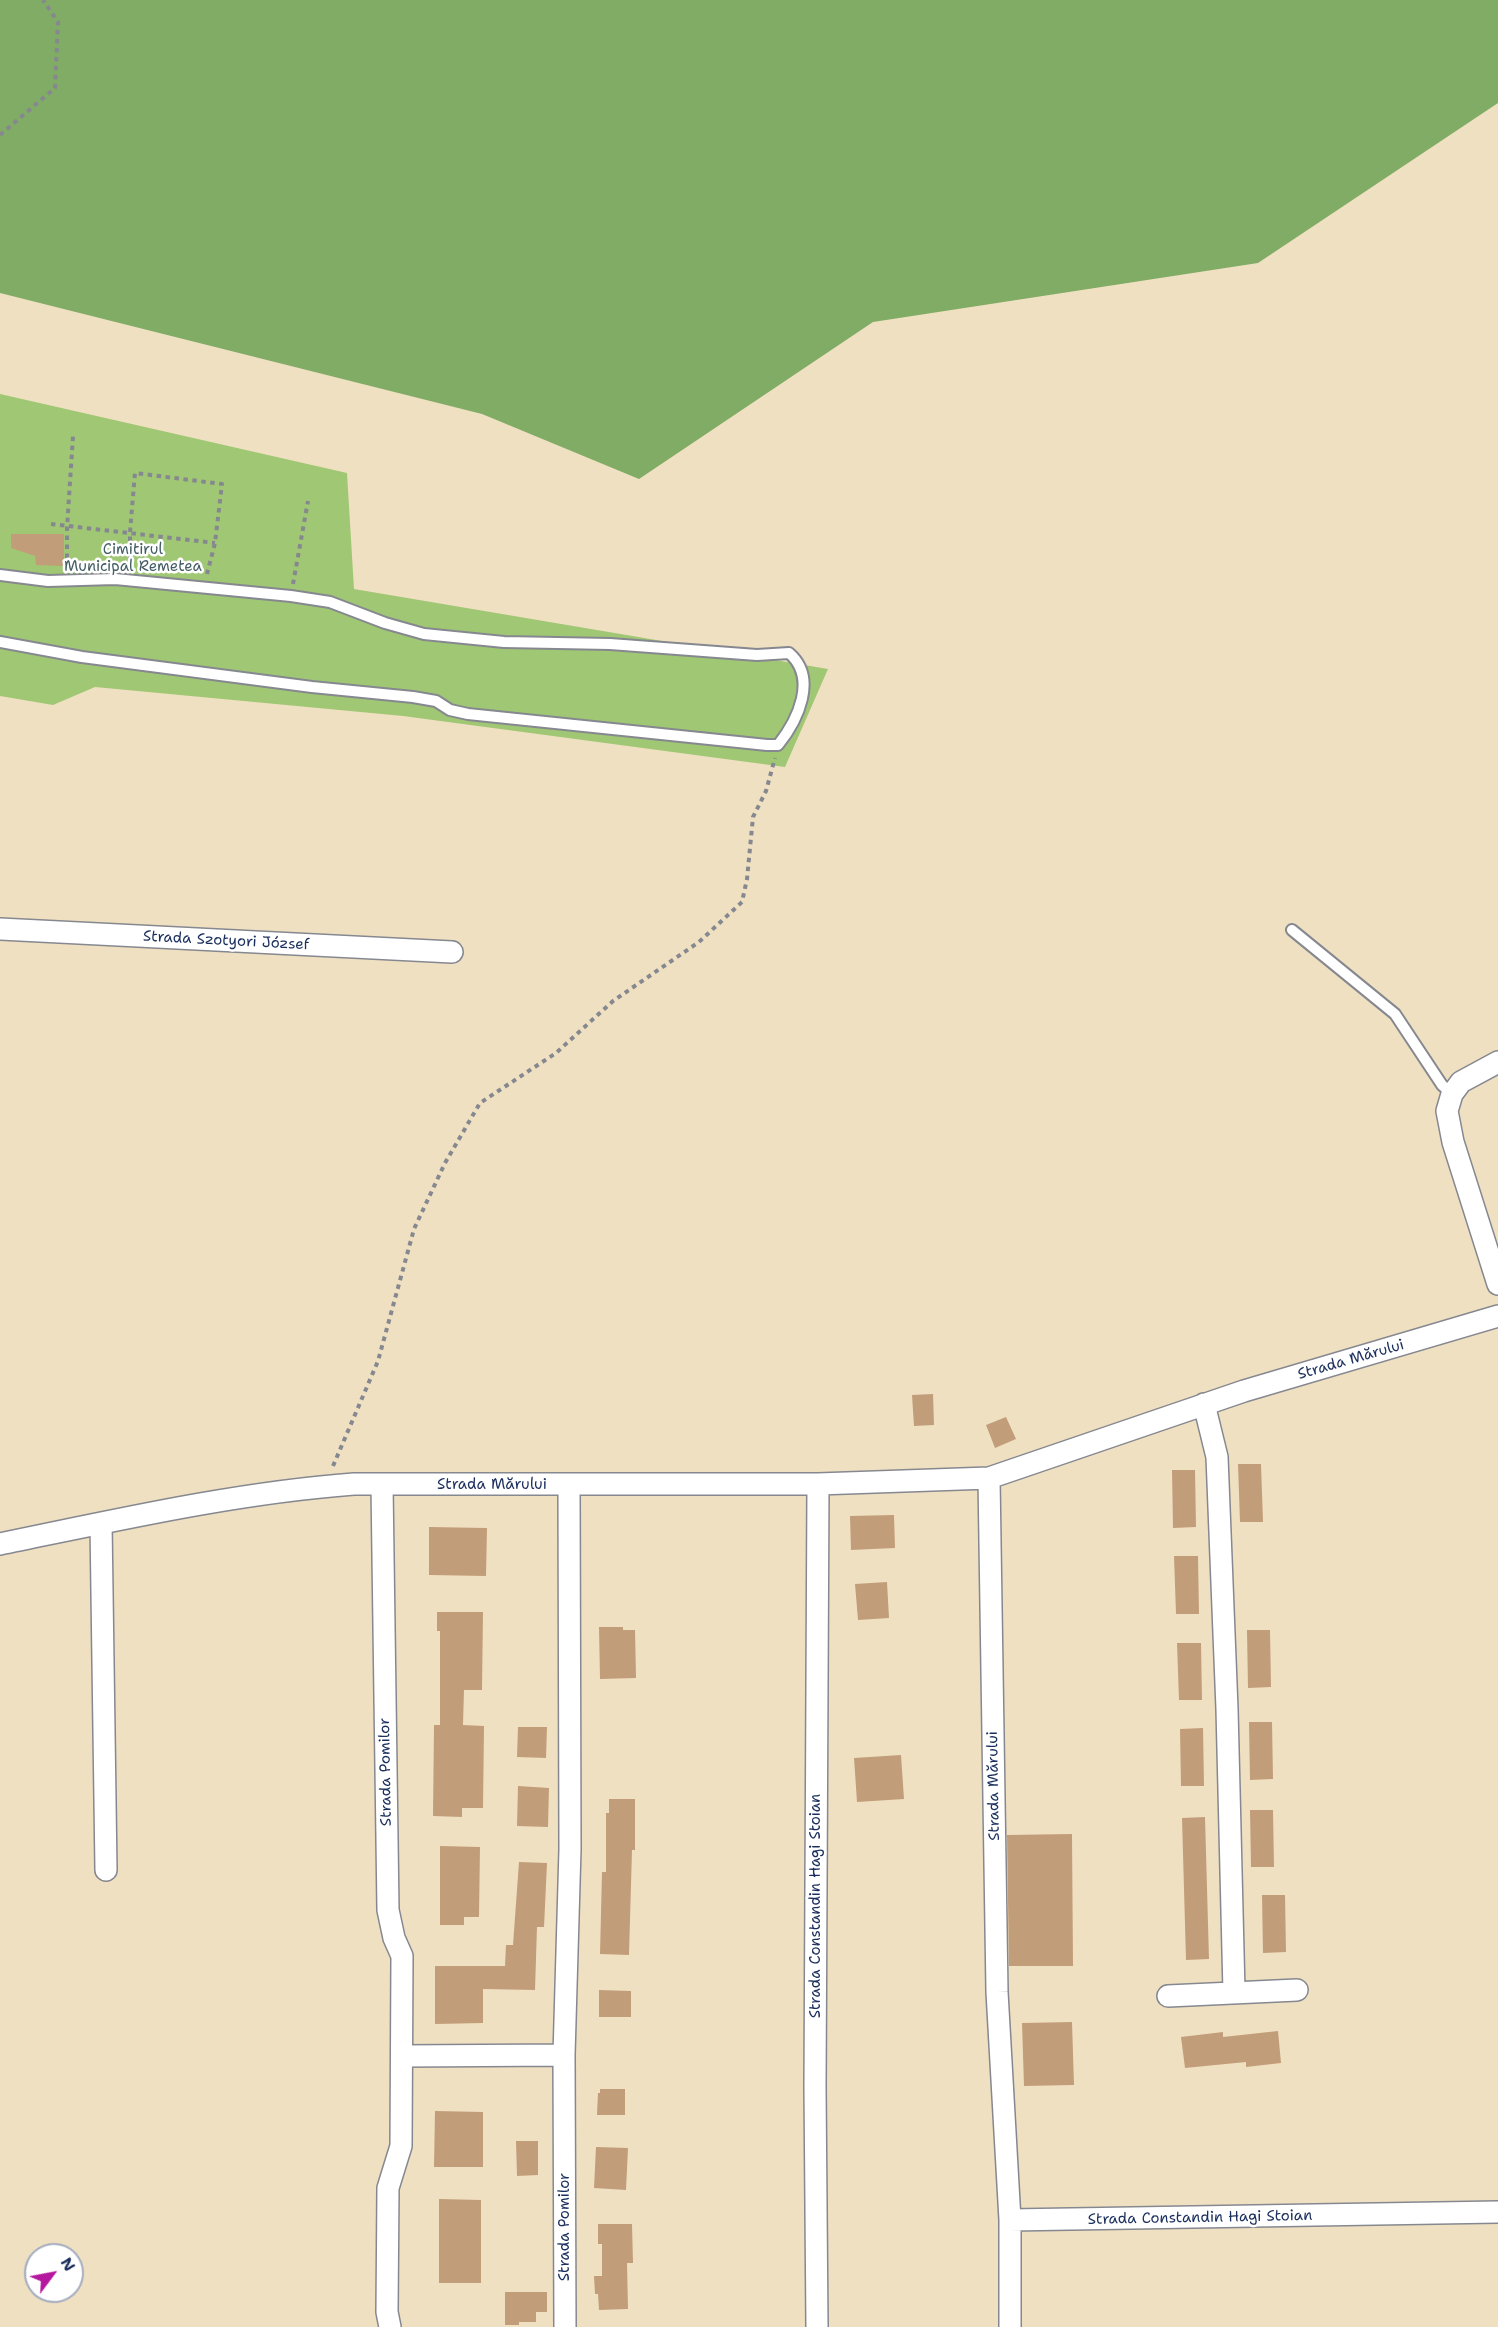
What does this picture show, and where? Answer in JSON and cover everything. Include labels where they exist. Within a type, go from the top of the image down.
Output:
[{"type":"street","name":"Strada Szotyori József","points":[[0,929],[452,952]]},
{"type":"street","points":[[1498,1062],[1461,1082],[1452,1094],[1447,1111],[1453,1142],[1498,1284]]},
{"type":"street","name":"Strada Mărului","points":[[0,1544],[166,1510],[324,1486],[818,1484],[989,1478],[1204,1404],[1498,1316]]},
{"type":"street","points":[[1204,1404],[1217,1457],[1234,1992]]},
{"type":"street","name":"Strada Mărului","points":[[989,1478],[997,1992],[1010,2220]]},
{"type":"street","name":"Strada Constandin Hagi Stoian","points":[[817,2327],[815,2074],[818,1484]]},
{"type":"street","name":"Strada Pomilor","points":[[382,1485],[388,1910],[394,1938],[402,1956],[401,2146],[388,2188],[387,2312],[390,2327]]},
{"type":"street","name":"Strada Pomilor","points":[[565,2327],[564,2055],[570,1849],[569,1486]]},
{"type":"street","points":[[101,1523],[106,1870]]},
{"type":"street","points":[[1168,1996],[1297,1990]]},
{"type":"street","points":[[402,2056],[564,2055]]},
{"type":"street","name":"Strada Constandin Hagi Stoian","points":[[1010,2220],[1498,2212]]},
{"type":"street","points":[[1010,2220],[1010,2327]]},
{"type":"lane","points":[[0,575],[48,581],[115,579],[291,596],[330,602],[385,623],[435,635],[504,642],[610,644],[757,655],[789,652],[798,660],[803,674],[802,701],[792,727],[778,745],[468,714],[450,710],[436,701],[413,697],[312,687],[82,657],[0,642]]},
{"type":"lane","points":[[1292,930],[1395,1014],[1442,1085],[1452,1094]]},
{"type":"path","points":[[0,135],[55,87],[58,22],[43,0]]},
{"type":"path","points":[[67,579],[67,528],[73,436]]},
{"type":"path","points":[[130,581],[130,532],[135,473],[222,484],[215,543],[204,587]]},
{"type":"path","points":[[291,596],[308,501]]},
{"type":"path","points":[[51,524],[67,528],[130,532],[215,543]]},
{"type":"path","points":[[324,1486],[378,1361],[414,1229],[445,1162],[480,1103],[556,1053],[613,1001],[699,942],[742,902],[747,879],[753,817],[766,791],[778,745]]},
{"type":"green space","points":[[0,0],[1498,0],[1498,103],[1258,263],[873,322],[639,479],[482,414],[0,293]]},
{"type":"green space","name":"Cimitirul Municipal Remetea","points":[[0,394],[347,473],[354,589],[828,669],[785,767],[403,716],[95,687],[53,705],[0,696]]},
{"type":"building","points":[[11,534],[64,534],[64,566],[36,565],[35,556],[11,548]]},
{"type":"building","points":[[933,1394],[934,1425],[914,1426],[912,1395]]},
{"type":"building","points":[[1006,1417],[1016,1439],[995,1448],[986,1425]]},
{"type":"building","points":[[1238,1464],[1261,1464],[1263,1522],[1240,1522]]},
{"type":"building","points":[[1172,1470],[1195,1470],[1196,1527],[1173,1528]]},
{"type":"building","points":[[894,1515],[895,1548],[851,1550],[850,1516]]},
{"type":"building","points":[[429,1527],[487,1528],[486,1576],[429,1575]]},
{"type":"building","points":[[1174,1556],[1198,1556],[1199,1614],[1176,1614]]},
{"type":"building","points":[[887,1582],[889,1618],[858,1620],[855,1584]]},
{"type":"building","points":[[437,1612],[483,1612],[482,1690],[464,1690],[463,1725],[484,1726],[483,1808],[462,1808],[462,1817],[433,1816],[434,1725],[440,1725],[440,1631],[437,1631]]},
{"type":"building","points":[[599,1627],[623,1627],[623,1630],[635,1630],[636,1678],[600,1679]]},
{"type":"building","points":[[1247,1630],[1270,1630],[1271,1687],[1248,1688]]},
{"type":"building","points":[[1177,1643],[1201,1643],[1202,1700],[1179,1700]]},
{"type":"building","points":[[1249,1722],[1272,1722],[1273,1779],[1250,1780]]},
{"type":"building","points":[[518,1727],[547,1727],[546,1758],[517,1757]]},
{"type":"building","points":[[1203,1728],[1204,1786],[1181,1786],[1180,1729]]},
{"type":"building","points":[[901,1755],[904,1799],[857,1802],[854,1758]]},
{"type":"building","points":[[518,1786],[549,1788],[548,1827],[517,1826]]},
{"type":"building","points":[[609,1799],[635,1799],[635,1850],[632,1850],[629,1955],[600,1954],[602,1872],[606,1872],[606,1813],[609,1813]]},
{"type":"building","points":[[1250,1810],[1273,1810],[1274,1867],[1251,1867]]},
{"type":"building","points":[[1205,1817],[1209,1959],[1186,1960],[1182,1818]]},
{"type":"building","points":[[1072,1834],[1073,1966],[1009,1966],[1007,1835]]},
{"type":"building","points":[[440,1846],[480,1847],[479,1917],[464,1917],[464,1925],[440,1925]]},
{"type":"building","points":[[519,1862],[547,1863],[544,1927],[537,1927],[535,1990],[483,1989],[483,2023],[435,2024],[435,1966],[505,1966],[506,1945],[513,1945]]},
{"type":"building","points":[[1262,1895],[1285,1895],[1286,1952],[1263,1953]]},
{"type":"building","points":[[599,1990],[631,1991],[631,2017],[599,2017]]},
{"type":"building","points":[[1072,2022],[1074,2085],[1024,2086],[1022,2023]]},
{"type":"building","points":[[1278,2031],[1281,2063],[1246,2067],[1246,2062],[1185,2068],[1181,2037],[1223,2032],[1223,2037]]},
{"type":"building","points":[[600,2089],[625,2089],[625,2115],[597,2115]]},
{"type":"building","points":[[435,2111],[483,2112],[483,2167],[434,2167]]},
{"type":"building","points":[[516,2141],[538,2141],[538,2175],[517,2176]]},
{"type":"building","points":[[596,2147],[628,2148],[626,2190],[594,2188]]},
{"type":"building","points":[[439,2199],[481,2200],[481,2283],[439,2283]]},
{"type":"building","points":[[598,2224],[632,2224],[633,2263],[627,2263],[628,2309],[599,2310],[594,2276],[602,2276],[602,2244],[598,2244]]},
{"type":"building","points":[[505,2292],[547,2292],[547,2312],[536,2312],[536,2322],[505,2325]]}]
